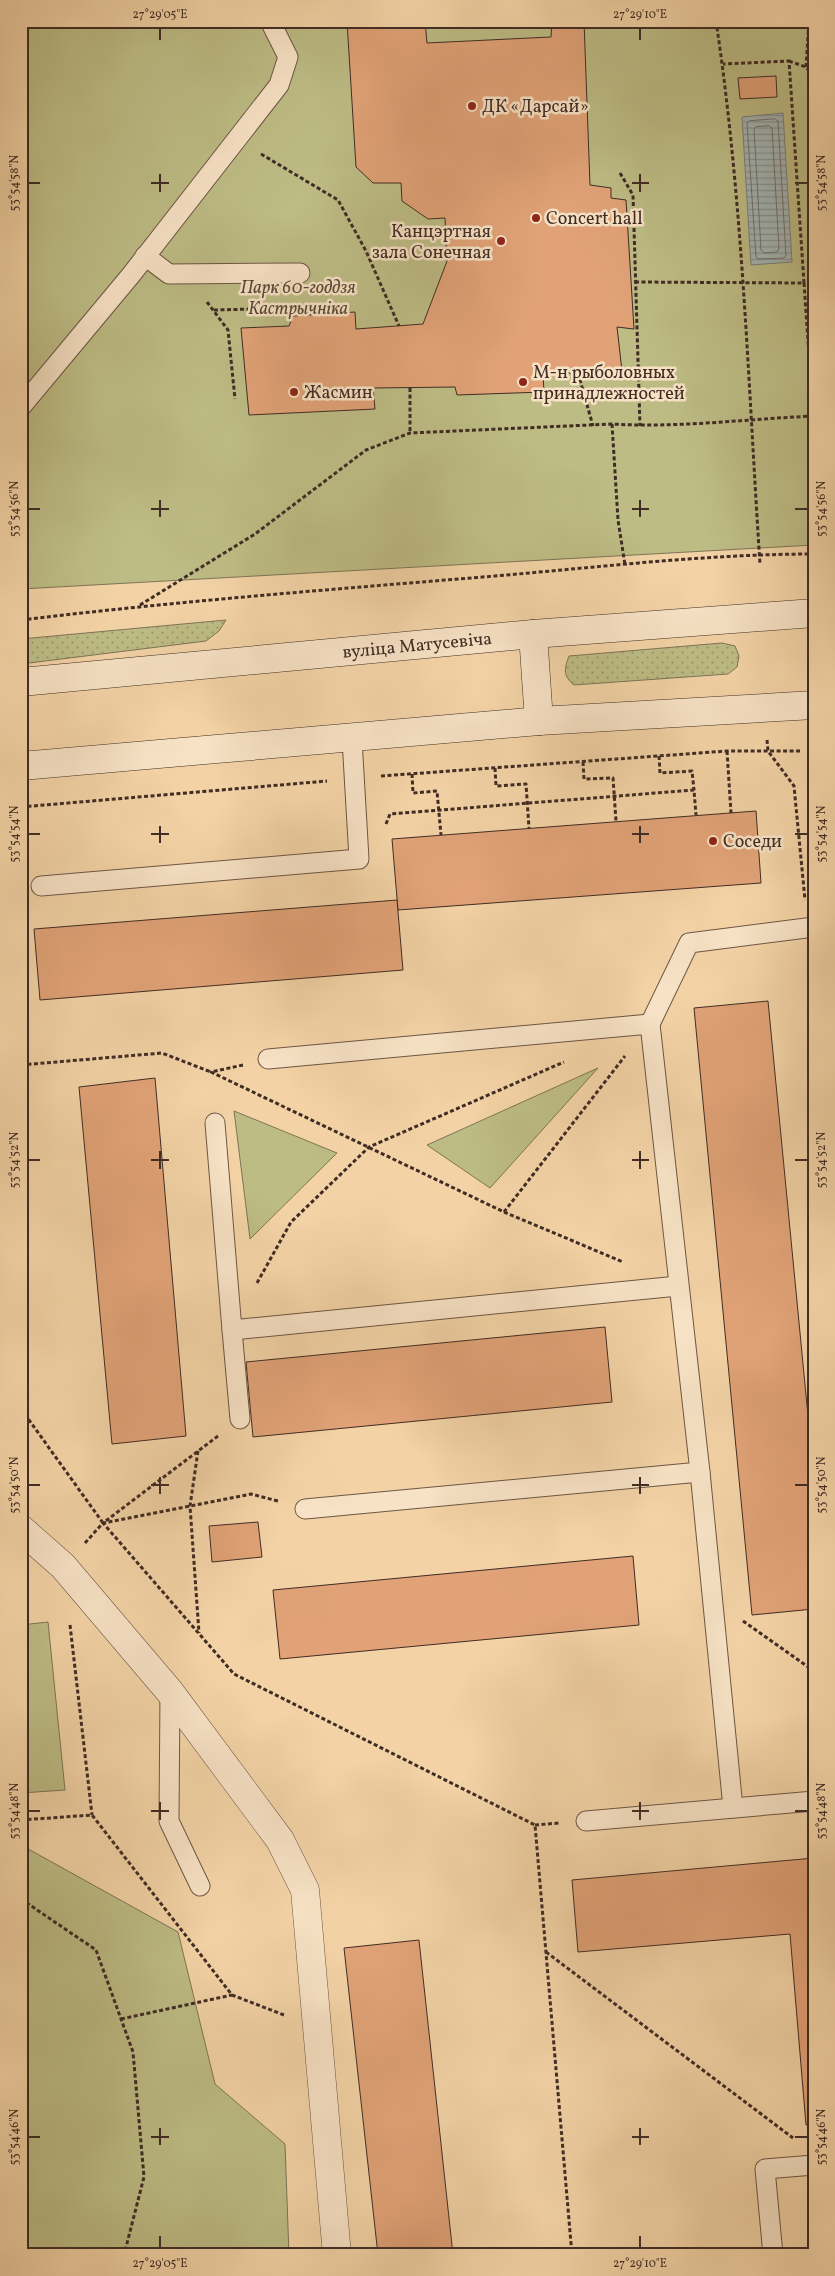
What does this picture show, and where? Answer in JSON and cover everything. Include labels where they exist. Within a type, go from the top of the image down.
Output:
[{"type":"main road","name":"вуліца Матусевіча","points":[[21,682],[533,634],[814,613]]},
{"type":"main road","points":[[533,634],[539,721]]},
{"type":"main road","points":[[21,766],[352,739],[539,721],[814,705]]},
{"type":"main road","points":[[21,1529],[63,1566],[170,1692],[280,1840],[305,1890],[337,2255]]},
{"type":"lane","points":[[21,407],[145,256],[278,85],[288,57],[270,21]]},
{"type":"lane","points":[[145,256],[169,274],[300,273]]},
{"type":"lane","points":[[41,886],[359,860],[352,739]]},
{"type":"lane","points":[[734,1808],[700,1472],[650,1024],[688,943],[811,927]]},
{"type":"lane","points":[[268,1059],[650,1024]]},
{"type":"lane","points":[[215,1123],[240,1419]]},
{"type":"lane","points":[[232,1330],[678,1286]]},
{"type":"lane","points":[[305,1509],[700,1472]]},
{"type":"lane","points":[[170,1692],[169,1821],[200,1886]]},
{"type":"lane","points":[[586,1821],[814,1801]]},
{"type":"lane","points":[[773,2255],[765,2169],[814,2165]]},
{"type":"path","points":[[716,21],[723,64],[744,282],[760,564]]},
{"type":"path","points":[[806,67],[809,21]]},
{"type":"path","points":[[808,37],[814,30]]},
{"type":"path","points":[[723,64],[789,61],[806,67],[814,78]]},
{"type":"path","points":[[789,61],[814,427]]},
{"type":"path","points":[[237,139],[338,200],[366,251],[399,326]]},
{"type":"path","points":[[620,173],[634,196],[640,426]]},
{"type":"path","points":[[635,282],[804,283]]},
{"type":"path","points":[[204,300],[214,310],[228,330],[235,399]]},
{"type":"path","points":[[214,310],[330,307]]},
{"type":"path","points":[[578,373],[593,426]]},
{"type":"path","points":[[410,388],[410,433]]},
{"type":"path","points":[[140,606],[255,534],[366,450],[410,433],[612,424],[640,426],[701,424],[813,416]]},
{"type":"path","points":[[612,424],[618,520],[625,565]]},
{"type":"path","points":[[21,620],[140,606],[625,565],[759,554],[814,554]]},
{"type":"path","points":[[767,738],[768,751],[794,786],[811,927],[814,990]]},
{"type":"path","points":[[727,751],[731,813]]},
{"type":"path","points":[[21,807],[412,774],[727,751],[800,751]]},
{"type":"path","points":[[659,756],[660,773],[692,771],[694,790]]},
{"type":"path","points":[[583,762],[584,779],[613,778],[616,821]]},
{"type":"path","points":[[495,768],[496,786],[526,784],[529,828]]},
{"type":"path","points":[[412,774],[414,793],[437,791],[441,835]]},
{"type":"path","points":[[504,1212],[650,1024]]},
{"type":"path","points":[[21,1064],[162,1054],[211,1072],[504,1212],[632,1266]]},
{"type":"path","points":[[211,1072],[268,1059]]},
{"type":"path","points":[[232,1330],[291,1222],[369,1147],[568,1060]]},
{"type":"path","points":[[21,1382],[24,1413],[103,1523],[234,1674],[535,1825],[572,2255]]},
{"type":"path","points":[[103,1523],[240,1419]]},
{"type":"path","points":[[198,1451],[190,1506],[199,1634]]},
{"type":"path","points":[[103,1523],[251,1494],[305,1509]]},
{"type":"path","points":[[712,1598],[814,1671]]},
{"type":"path","points":[[69,1624],[92,1815],[232,1995],[317,2028]]},
{"type":"path","points":[[21,1820],[92,1815]]},
{"type":"path","points":[[21,1899],[96,1950],[133,2052],[144,2177],[124,2255]]},
{"type":"path","points":[[546,1951],[798,2141]]},
{"type":"path","points":[[121,2019],[232,1995]]},
{"type":"green space","name":"Парк 60-годдзя Кастрычніка","points":[[21,21],[814,21],[814,545],[21,589]]},
{"type":"green space","points":[[226,620],[219,631],[206,641],[21,664],[21,639]]},
{"type":"green space","points":[[722,643],[735,646],[739,656],[737,667],[728,674],[574,685],[566,675],[566,665],[569,656]]},
{"type":"green space","points":[[598,1068],[490,1188],[427,1145]]},
{"type":"green space","points":[[234,1111],[337,1153],[250,1239]]},
{"type":"green space","points":[[48,1622],[65,1790],[21,1793],[21,1625]]},
{"type":"green space","points":[[21,1845],[178,1932],[215,2084],[285,2144],[289,2255],[21,2255]]},
{"type":"water","points":[[783,113],[792,262],[751,265],[742,117]]},
{"type":"building","name":"Concert hall","points":[[347,21],[425,21],[427,43],[551,37],[552,21],[584,21],[590,185],[611,188],[611,198],[626,200],[634,329],[617,327],[622,371],[543,374],[544,392],[457,395],[455,387],[373,388],[375,409],[249,415],[241,328],[289,326],[293,316],[355,312],[356,329],[423,324],[447,261],[445,218],[428,219],[402,201],[401,183],[373,183],[356,167]]},
{"type":"building","points":[[776,76],[777,97],[740,99],[738,78]]},
{"type":"building","points":[[756,811],[761,883],[398,910],[392,839]]},
{"type":"building","points":[[397,900],[403,970],[40,1000],[34,929]]},
{"type":"building","points":[[768,1001],[814,1478],[814,1609],[752,1615],[694,1008]]},
{"type":"building","points":[[155,1078],[186,1436],[112,1444],[79,1087]]},
{"type":"building","points":[[605,1327],[612,1402],[253,1437],[246,1362]]},
{"type":"building","points":[[258,1522],[262,1557],[212,1562],[209,1526]]},
{"type":"building","points":[[633,1556],[639,1625],[280,1659],[273,1590]]},
{"type":"building","points":[[814,1858],[814,2124],[806,2125],[790,1934],[578,1952],[572,1880]]},
{"type":"building","points":[[419,1940],[453,2255],[378,2255],[344,1948]]},
{"type":"place","name":"ДК «Дарсай»","points":[[472,106]]},
{"type":"place","name":"Concert hall","points":[[536,218]]},
{"type":"place","name":"Канцэртная зала Сонечная","points":[[501,241]]},
{"type":"place","name":"М-н рыболовных принадлежностей","points":[[523,382]]},
{"type":"place","name":"Жасмин","points":[[294,392]]},
{"type":"place","name":"Соседи","points":[[713,841]]}]
